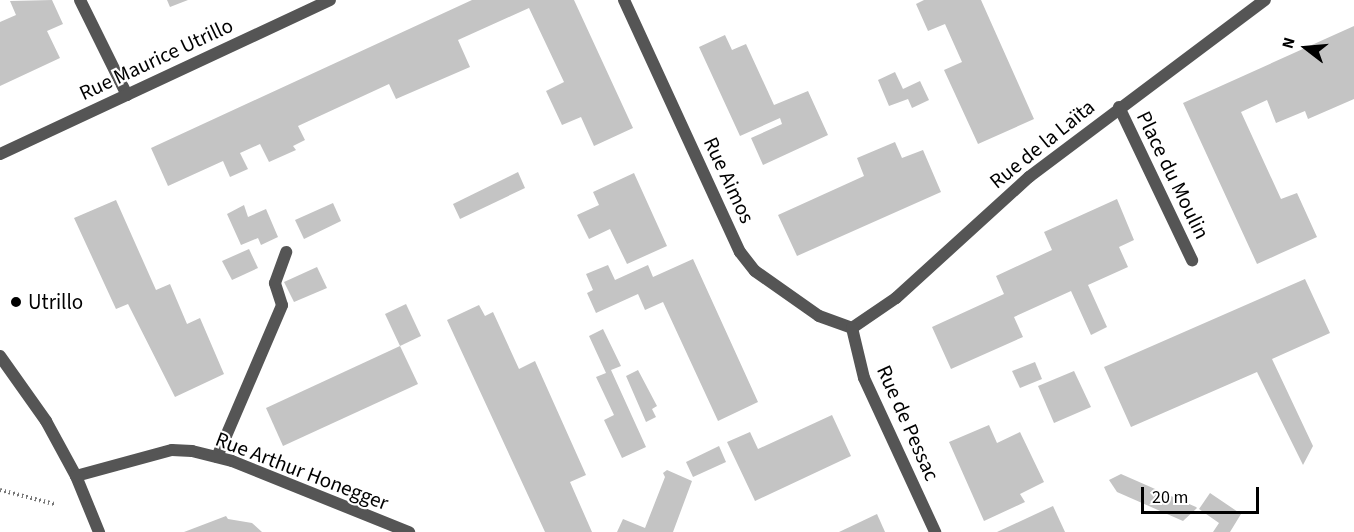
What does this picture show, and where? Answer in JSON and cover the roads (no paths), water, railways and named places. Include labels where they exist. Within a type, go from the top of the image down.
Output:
[{"type":"street","points":[[80,0],[127,95]]},
{"type":"street","name":"Rue Maurice Utrillo","points":[[0,154],[330,0]]},
{"type":"street","name":"Rue Aimos","points":[[624,0],[740,252],[754,271],[810,309],[852,328]]},
{"type":"street","name":"Rue de la Laïta","points":[[852,328],[896,298],[1029,177],[1119,107],[1265,0]]},
{"type":"street","name":"Place du Moulin","points":[[1119,107],[1192,260]]},
{"type":"street","points":[[217,457],[282,305],[275,283],[286,252]]},
{"type":"street","name":"Rue de Pessac","points":[[852,328],[864,378],[935,532]]},
{"type":"street","points":[[0,356],[46,421],[76,476],[99,532]]},
{"type":"street","name":"Rue Arthur Honegger","points":[[76,476],[172,450],[217,457],[409,532]]},
{"type":"place","name":"Utrillo","points":[[16,302]]}]
